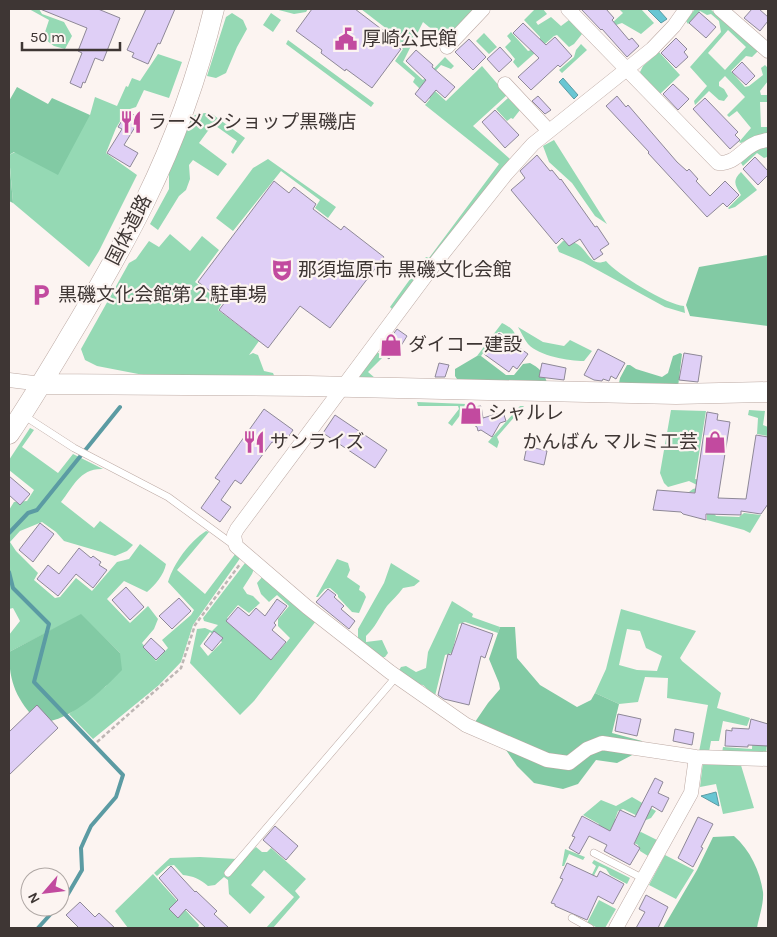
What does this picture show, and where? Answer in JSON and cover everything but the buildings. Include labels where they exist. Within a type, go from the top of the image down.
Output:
[{"type":"street","points":[[447,47],[483,9]]},
{"type":"street","points":[[569,9],[718,163],[731,162],[750,145],[768,140]]},
{"type":"street","points":[[686,9],[674,26],[652,49],[627,71],[533,144],[506,174],[433,266],[342,387],[237,529],[234,536],[241,550],[307,607],[396,677],[466,725],[547,760],[570,763],[587,749],[602,743],[696,757],[768,758]]},
{"type":"street","points":[[720,9],[768,51]]},
{"type":"street","name":"国体道路","points":[[9,434],[42,384],[105,277],[146,200],[176,128],[197,70],[211,12]]},
{"type":"street","points":[[505,84],[549,132]]},
{"type":"street","points":[[9,380],[42,384],[206,384],[676,394],[768,392]]},
{"type":"street","points":[[616,928],[691,793],[696,757]]},
{"type":"lane","points":[[22,415],[74,448],[168,497],[241,550]]},
{"type":"lane","points":[[228,873],[396,677]]},
{"type":"lane","points":[[594,854],[644,879]]},
{"type":"lane","points":[[572,918],[590,928]]},
{"type":"path","points":[[97,742],[182,668],[195,625],[241,550]]},
{"type":"green space","points":[[29,9],[39,9],[42,14],[64,22],[72,36],[65,49],[54,46],[46,40],[45,32],[49,20]]},
{"type":"green space","points":[[275,9],[308,9],[306,12],[294,14]]},
{"type":"green space","points":[[361,9],[474,9],[447,37],[441,37],[423,22],[403,62],[423,80],[445,57],[454,66],[451,69],[441,65],[425,82],[446,101],[482,66],[507,95],[473,126],[511,160],[393,310],[390,307],[426,257],[429,258],[499,164],[425,105],[430,99],[413,82],[415,78],[395,61],[403,49],[395,41],[396,36]]},
{"type":"green space","points":[[535,9],[543,9],[547,14],[536,22],[538,25],[551,17],[561,26],[569,20],[582,34],[569,47],[557,35],[554,36],[518,68],[513,62],[515,59],[505,47],[511,41],[507,36],[511,32],[528,51],[531,50],[540,41],[540,37],[524,20]]},
{"type":"green space","points":[[619,9],[641,9],[654,23],[641,34],[622,23],[616,25],[613,22],[623,13]]},
{"type":"green space","points":[[695,9],[710,9],[759,50],[752,57],[746,56],[731,71],[745,87],[763,75],[761,68],[765,65],[768,68],[768,81],[760,91],[761,95],[768,95],[768,102],[760,102],[761,127],[768,127],[768,135],[739,142],[751,128],[737,111],[729,117],[727,115],[745,97],[725,76],[719,82],[719,86],[724,89],[728,96],[724,101],[719,100],[709,91],[695,105],[694,101],[707,86],[690,67],[721,32],[719,21],[711,14],[707,15],[700,11],[688,24],[686,21]],"holes":[[[728,30],[746,47],[725,70],[708,53]]]},
{"type":"green space","points":[[232,13],[243,20],[247,29],[226,73],[216,78],[207,76],[226,17]]},
{"type":"green space","points":[[271,13],[281,20],[273,32],[263,25]]},
{"type":"green space","points":[[484,33],[497,47],[489,54],[476,41]]},
{"type":"green space","points":[[288,40],[374,103],[371,107],[286,44]]},
{"type":"green space","points":[[581,44],[587,50],[562,73],[559,70],[574,57],[576,50]]},
{"type":"green space","points":[[659,52],[680,75],[660,94],[643,78],[640,72],[643,66]]},
{"type":"green space","points":[[158,54],[182,62],[169,98],[144,90],[136,107],[127,110],[116,128],[106,153],[137,175],[89,267],[13,203],[9,155],[90,115],[95,97],[117,106],[126,86],[128,87],[132,78],[140,81]]},
{"type":"green space","points":[[17,87],[48,104],[52,98],[90,115],[58,175],[14,152],[9,155],[9,101]]},
{"type":"green space","points":[[508,98],[520,110],[513,119],[511,118],[507,121],[496,109]]},
{"type":"green space","points":[[212,114],[245,138],[233,154],[231,152],[237,141],[213,124],[199,143],[227,164],[218,176],[193,160],[189,165],[190,179],[186,190],[179,196],[158,230],[150,224],[169,189],[169,170],[188,123],[195,115]]},
{"type":"green space","points":[[554,140],[607,224],[595,216],[572,183],[549,162],[543,146]]},
{"type":"green space","points":[[768,146],[767,157],[764,158],[757,153],[743,166],[741,163],[746,156]]},
{"type":"green space","points":[[9,158],[13,203],[9,201]]},
{"type":"green space","points":[[268,159],[336,207],[328,218],[315,208],[320,200],[281,171],[233,231],[216,218],[253,168]]},
{"type":"green space","points":[[741,172],[757,190],[735,207],[729,209],[741,195],[735,180]]},
{"type":"green space","points":[[170,234],[190,251],[202,236],[219,250],[195,282],[222,303],[218,310],[259,341],[249,355],[253,353],[258,355],[264,371],[273,373],[276,380],[159,378],[97,366],[85,360],[81,349],[129,263],[136,259],[149,241],[159,247]]},
{"type":"green space","points":[[563,241],[579,245],[592,260],[596,262],[606,261],[620,273],[655,295],[684,306],[685,313],[665,307],[583,262],[559,252],[557,247]]},
{"type":"green space","points":[[768,255],[768,326],[690,316],[686,305],[699,267]]},
{"type":"green space","points":[[502,323],[514,333],[515,342],[501,332],[498,332],[481,356],[477,356]]},
{"type":"green space","points":[[518,327],[543,342],[564,346],[570,340],[592,351],[584,361],[547,355],[528,344]]},
{"type":"green space","points":[[375,350],[383,357],[368,372],[375,378],[354,379]]},
{"type":"green space","points":[[682,354],[678,387],[621,386],[619,383],[627,365],[662,377],[668,373],[673,356]]},
{"type":"green space","points":[[477,356],[481,356],[506,375],[514,375],[523,364],[530,363],[541,371],[547,384],[459,382],[455,376],[455,369]]},
{"type":"green space","points":[[417,402],[467,404],[467,406],[452,426],[448,423],[459,409],[458,406],[418,406]]},
{"type":"green space","points":[[520,406],[524,406],[497,437],[499,442],[497,448],[488,442]]},
{"type":"green space","points":[[671,410],[706,411],[695,479],[717,482],[712,511],[716,516],[739,517],[744,513],[761,515],[750,533],[707,520],[707,513],[698,493],[689,492],[701,487],[689,481],[668,487],[664,483],[660,473]]},
{"type":"green space","points":[[749,410],[765,411],[763,425],[768,427],[768,436],[757,434],[758,418],[748,415]]},
{"type":"green space","points":[[30,428],[34,430],[22,447],[58,473],[73,454],[103,469],[83,475],[61,502],[94,528],[100,521],[133,545],[127,551],[115,556],[64,541],[56,532],[42,522],[20,531],[10,542],[16,551],[38,573],[34,580],[55,598],[60,597],[76,578],[92,591],[117,562],[129,559],[140,544],[166,564],[159,580],[147,592],[124,581],[107,599],[130,623],[148,606],[158,619],[154,629],[142,643],[156,661],[168,648],[162,640],[191,615],[194,610],[168,582],[174,568],[188,547],[206,531],[209,532],[177,570],[205,594],[236,553],[241,557],[193,625],[181,662],[159,685],[93,739],[69,714],[106,686],[120,653],[81,615],[9,652],[9,635],[20,621],[13,608],[9,609],[9,510],[14,502],[27,501],[34,490],[9,470],[9,460]]},
{"type":"green space","points":[[337,559],[348,563],[350,570],[347,577],[360,586],[359,590],[366,597],[359,613],[352,612],[330,588],[325,589],[316,597]]},
{"type":"green space","points":[[245,563],[254,569],[243,588],[247,594],[253,596],[260,603],[249,613],[238,605],[227,618],[273,658],[290,638],[278,626],[278,619],[289,606],[277,595],[269,602],[261,594],[257,583],[263,576],[316,621],[254,701],[240,715],[190,663],[197,629],[205,628],[212,631],[218,625],[204,621],[203,618]],"holes":[[[210,632],[222,642],[208,656],[200,646]]]},
{"type":"green space","points":[[391,563],[420,581],[414,586],[403,588],[387,606],[375,626],[366,636],[366,642],[382,640],[388,653],[385,657],[379,657],[358,641],[358,629],[384,583]]},
{"type":"green space","points":[[452,601],[473,614],[472,617],[500,627],[498,633],[465,622],[459,624],[452,653],[445,655],[435,696],[423,685],[415,684],[398,672],[401,667],[406,666],[416,672],[426,668],[428,652]]},
{"type":"green space","points":[[621,609],[696,631],[680,658],[721,693],[717,708],[750,718],[747,726],[723,721],[719,741],[711,741],[709,752],[699,752],[708,705],[667,698],[668,678],[645,677],[638,702],[619,704],[595,693],[606,669]],"holes":[[[627,629],[640,631],[646,648],[662,656],[657,671],[637,670],[619,665]]]},
{"type":"green space","points":[[81,614],[120,653],[122,670],[100,692],[72,712],[52,721],[38,722],[25,706],[16,690],[9,663],[9,652]]},
{"type":"green space","points":[[500,627],[515,627],[517,658],[540,685],[577,707],[591,700],[595,693],[619,704],[612,733],[642,741],[638,752],[617,763],[596,760],[578,784],[563,789],[534,783],[517,766],[506,750],[475,722],[500,689],[489,659]]},
{"type":"green space","points":[[753,729],[768,731],[766,754],[722,753],[723,747],[752,749]]},
{"type":"green space","points":[[703,762],[740,762],[754,808],[723,814],[716,784],[700,787]]},
{"type":"green space","points":[[632,797],[656,811],[651,818],[646,820],[623,809],[618,811],[615,819],[616,824],[636,834],[641,832],[657,840],[648,856],[640,851],[638,845],[613,832],[594,835],[599,824],[583,815],[601,800],[616,806]]},
{"type":"green space","points":[[734,836],[749,854],[762,884],[763,901],[757,928],[663,928],[697,870],[713,837]]},
{"type":"green space","points":[[256,847],[262,852],[267,852],[271,848],[306,879],[295,891],[300,897],[273,928],[266,928],[294,897],[264,870],[251,885],[265,897],[250,914],[229,894],[228,880],[224,877],[215,885],[208,886],[196,878],[183,875],[174,865],[168,866],[157,876],[154,873],[170,858],[237,859],[248,854]]},
{"type":"green space","points":[[565,849],[585,857],[583,860],[569,854],[564,866],[562,866]]},
{"type":"green space","points":[[665,855],[694,870],[676,899],[649,885]]},
{"type":"green space","points":[[594,860],[630,878],[627,884],[610,875],[606,869],[599,866],[589,885],[587,885],[596,866],[592,863]]},
{"type":"green space","points":[[153,874],[199,925],[198,928],[128,928],[115,911]]},
{"type":"green space","points":[[599,900],[616,909],[605,928],[598,928],[587,923]]},
{"type":"water","points":[[647,9],[658,9],[667,19],[661,23]]},
{"type":"water","points":[[563,78],[578,95],[574,99],[559,82]]},
{"type":"water","points":[[716,792],[719,806],[701,796]]},
{"type":"waterway","points":[[9,533],[28,513],[37,510],[120,407]]},
{"type":"waterway","points":[[9,572],[13,588],[49,624],[34,682],[123,775],[116,797],[91,826],[81,848],[82,870],[70,891]]},
{"type":"waterway","points":[[38,928],[48,917]]},
{"type":"place","name":"厚崎公民館","points":[[346,39]]},
{"type":"place","name":"ラーメンショップ黒磯店","points":[[131,122]]},
{"type":"place","name":"那須塩原市 黒磯文化会館","points":[[282,270]]},
{"type":"place","name":"黒磯文化会館第２駐車場","points":[[41,295]]},
{"type":"place","name":"ダイコー建設","points":[[391,345]]},
{"type":"place","name":"シャルレ","points":[[471,413]]},
{"type":"place","name":"サンライズ","points":[[254,442]]},
{"type":"place","name":"かんばん マルミ工芸","points":[[715,442]]}]
